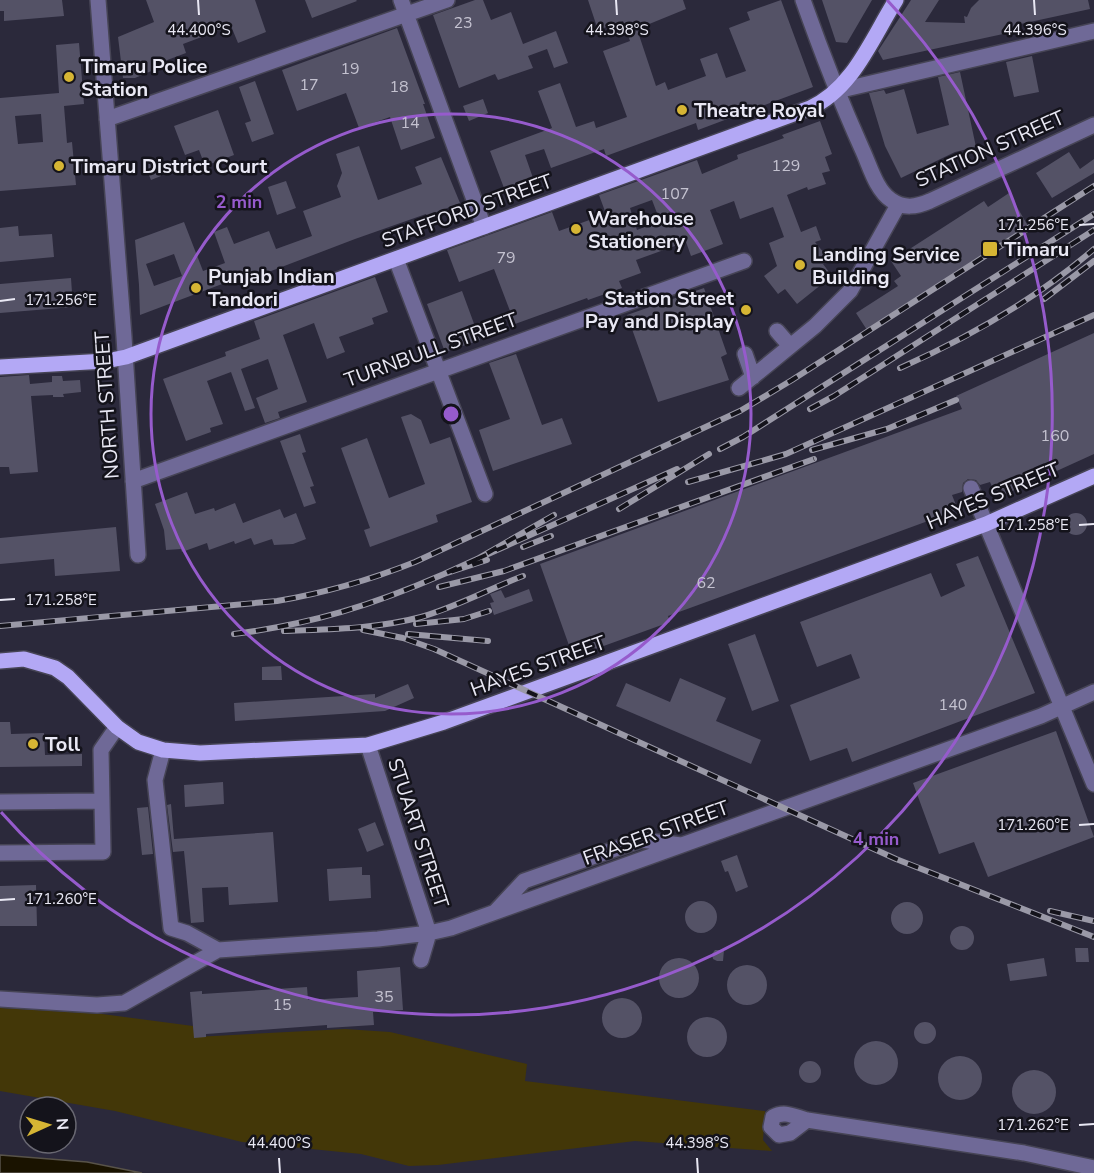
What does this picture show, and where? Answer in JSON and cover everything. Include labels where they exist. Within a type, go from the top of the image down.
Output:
[{"type":"main road","name":"STAFFORD STREET","points":[[0,367],[106,361],[126,357],[820,104],[837,91],[854,69],[896,0]]},
{"type":"main road","name":"HAYES STREET","points":[[0,661],[24,659],[55,668],[68,677],[117,728],[138,742],[163,750],[200,753],[368,745],[444,722],[986,524],[1094,476]]},
{"type":"street","name":"NORTH STREET","points":[[98,0],[126,357],[138,555]]},
{"type":"street","points":[[107,119],[404,7],[447,0]]},
{"type":"street","points":[[803,0],[837,91],[880,188],[890,200],[898,205]]},
{"type":"street","points":[[404,7],[484,227]]},
{"type":"street","points":[[837,91],[1094,31]]},
{"type":"street","name":"STATION STREET","points":[[739,388],[815,326],[850,291],[898,205],[912,207],[930,201],[1094,125]]},
{"type":"street","points":[[396,259],[485,494]]},
{"type":"street","name":"TURNBULL STREET","points":[[134,481],[744,261]]},
{"type":"street","points":[[777,331],[790,346]]},
{"type":"street","points":[[745,354],[753,377]]},
{"type":"street","points":[[971,488],[1094,784]]},
{"type":"street","name":"FRASER STREET","points":[[218,950],[378,939],[429,933],[469,923],[1063,706],[1094,692]]},
{"type":"street","points":[[0,853],[103,852],[102,750],[117,728]]},
{"type":"street","name":"STUART STREET","points":[[368,745],[429,933]]},
{"type":"street","points":[[163,750],[155,780],[171,928],[187,933],[218,950]]},
{"type":"street","points":[[0,802],[102,801]]},
{"type":"street","points":[[493,915],[524,881],[641,840],[683,846]]},
{"type":"street","points":[[422,960],[429,933]]},
{"type":"street","points":[[0,999],[97,1005],[124,1002],[218,950]]},
{"type":"street","points":[[807,1120],[1024,1153],[1094,1168]]},
{"type":"shaded area","points":[[0,1008],[102,1014],[193,1026],[195,1037],[345,1029],[390,1032],[527,1064],[525,1081],[765,1111],[763,1140],[772,1151],[635,1141],[438,1165],[409,1166],[361,1154],[242,1142],[115,1111],[78,1105],[78,1095],[23,1095],[0,1091]]},
{"type":"shaded area","points":[[0,1155],[87,1162],[142,1173],[0,1173]]},
{"type":"building","points":[[0,0],[62,0],[64,16],[4,21],[4,11],[0,11]]},
{"type":"building","points":[[146,0],[255,0],[266,32],[238,43],[231,26],[183,44],[186,53],[154,65],[156,69],[135,78],[123,78],[118,37],[154,22]]},
{"type":"building","points":[[305,0],[356,0],[357,1],[312,18]]},
{"type":"building","points":[[475,0],[483,0],[491,20],[511,12],[523,44],[556,31],[568,63],[554,68],[547,49],[528,56],[533,68],[498,80],[495,74],[459,88],[433,15]]},
{"type":"building","points":[[588,0],[683,0],[686,9],[637,29],[656,86],[665,82],[668,90],[706,76],[700,59],[717,53],[726,78],[746,71],[729,28],[750,20],[747,12],[781,0],[813,87],[698,130],[696,123],[606,156],[604,149],[551,168],[544,149],[525,155],[533,178],[504,188],[490,151],[552,128],[538,91],[560,83],[576,127],[594,121],[596,128],[627,117],[603,51],[630,41],[623,21],[598,30]]},
{"type":"building","points":[[822,0],[872,0],[847,43],[836,42]]},
{"type":"building","points":[[911,0],[939,0],[925,22],[965,23],[964,16],[967,17],[971,8],[979,0],[1088,0],[1090,9],[1016,25],[1017,31],[883,60],[878,51]]},
{"type":"building","points":[[397,28],[435,138],[401,150],[390,117],[359,128],[346,93],[297,111],[282,70]]},
{"type":"building","points":[[79,43],[84,104],[64,106],[67,143],[72,142],[76,185],[0,191],[0,98],[59,93],[56,45]],"holes":[[[41,114],[43,142],[18,144],[15,116]]]},
{"type":"building","points":[[1032,56],[1039,92],[1014,97],[1006,62]]},
{"type":"building","points":[[960,72],[976,147],[955,152],[901,178],[885,146],[869,93],[884,90],[886,94],[904,89],[917,134],[949,125],[938,77]]},
{"type":"building","points":[[255,81],[274,134],[252,142],[245,123],[251,121],[239,87]]},
{"type":"building","points":[[483,99],[488,113],[469,121],[463,106]]},
{"type":"building","points":[[218,110],[234,155],[205,166],[199,150],[185,155],[174,126]]},
{"type":"building","points":[[820,121],[832,154],[825,157],[830,171],[822,173],[826,184],[808,190],[807,187],[787,195],[801,232],[816,226],[821,240],[815,242],[829,259],[823,264],[832,276],[797,304],[785,289],[778,294],[764,276],[777,266],[769,243],[784,237],[773,207],[740,219],[734,201],[710,210],[723,244],[691,256],[686,242],[636,260],[641,273],[619,281],[622,288],[515,324],[494,269],[459,282],[447,250],[552,212],[559,231],[606,214],[599,195],[697,160],[702,174],[738,159],[737,155],[784,138],[782,135]],"holes":[[[652,200],[660,221],[637,230],[630,208]]]},
{"type":"building","points":[[359,146],[378,200],[422,184],[415,167],[441,157],[460,203],[355,239],[253,278],[252,276],[231,284],[230,281],[140,315],[135,240],[184,222],[203,271],[225,263],[214,232],[227,227],[234,244],[269,231],[276,249],[312,236],[303,211],[341,197],[337,186],[342,173],[336,154]],"holes":[[[174,254],[182,276],[154,286],[146,264]]]},
{"type":"building","points":[[1069,152],[1080,169],[1094,159],[1094,173],[1052,198],[1036,173]]},
{"type":"building","points":[[155,159],[161,176],[151,180],[144,163]]},
{"type":"building","points":[[286,181],[296,208],[277,215],[268,187]]},
{"type":"building","points":[[1009,193],[1028,226],[867,330],[856,313],[898,286],[894,281],[901,276],[891,261],[984,201],[988,207]]},
{"type":"building","points":[[18,226],[19,236],[52,234],[54,257],[0,262],[0,228]]},
{"type":"building","points":[[375,277],[388,312],[372,318],[374,324],[339,337],[345,352],[327,359],[314,323],[283,335],[307,402],[278,412],[280,418],[265,423],[256,398],[278,389],[268,359],[241,369],[255,408],[245,411],[231,372],[207,381],[223,424],[210,428],[211,432],[186,441],[163,379],[226,356],[225,352],[260,339],[254,321]]},
{"type":"building","points":[[71,278],[73,307],[0,313],[0,284]]},
{"type":"building","points":[[704,288],[727,354],[721,357],[729,380],[658,402],[627,315]]},
{"type":"building","points":[[462,291],[480,340],[445,352],[427,304]]},
{"type":"building","points":[[1094,333],[1094,454],[997,498],[990,482],[980,485],[976,480],[968,479],[963,483],[962,492],[952,495],[958,510],[668,616],[670,622],[587,652],[584,646],[571,651],[540,564],[962,409],[956,396]]},
{"type":"building","points":[[516,354],[542,425],[562,418],[572,444],[493,471],[479,430],[510,419],[489,363]]},
{"type":"building","points":[[29,375],[30,384],[52,382],[52,376],[62,376],[63,381],[80,380],[81,392],[63,394],[64,397],[31,396],[38,472],[10,474],[9,467],[0,467],[0,377]]},
{"type":"building","points":[[411,414],[421,420],[430,444],[450,437],[472,502],[436,515],[438,522],[370,547],[364,530],[370,528],[341,448],[367,438],[389,498],[425,484],[401,417]]},
{"type":"building","points":[[300,434],[306,452],[302,453],[314,486],[310,487],[316,503],[304,507],[280,441]]},
{"type":"building","points":[[187,492],[195,514],[214,508],[215,511],[235,503],[243,523],[280,509],[284,518],[296,513],[306,539],[293,544],[274,545],[272,539],[254,545],[251,538],[209,550],[207,543],[182,552],[181,549],[166,550],[164,530],[155,504]]},
{"type":"building","points":[[1076,513],[1084,516],[1087,524],[1084,532],[1076,535],[1068,532],[1065,524],[1068,516]]},
{"type":"building","points":[[116,527],[120,571],[55,576],[54,559],[0,564],[0,538]]},
{"type":"building","points":[[978,556],[1035,693],[852,762],[847,748],[810,761],[790,705],[860,678],[851,654],[817,667],[800,622],[931,573],[941,597],[965,586],[956,564]]},
{"type":"building","points":[[529,589],[533,601],[494,615],[490,603],[494,602],[490,594],[501,590],[505,598]]},
{"type":"building","points":[[755,634],[779,701],[752,711],[728,644]]},
{"type":"building","points":[[281,666],[282,680],[262,680],[262,667]]},
{"type":"building","points":[[680,678],[726,698],[716,721],[761,740],[751,764],[616,706],[626,683],[670,702]]},
{"type":"building","points":[[408,684],[414,698],[385,711],[235,721],[234,703],[375,694],[375,698]]},
{"type":"building","name":"Toll","points":[[0,722],[10,722],[11,734],[44,733],[45,755],[82,754],[82,766],[0,767]]},
{"type":"building","points":[[1056,731],[1094,837],[988,877],[974,842],[939,854],[913,783]]},
{"type":"building","points":[[223,782],[224,804],[185,807],[184,785]]},
{"type":"building","points":[[171,804],[174,839],[273,832],[278,902],[229,905],[228,887],[202,888],[204,922],[191,923],[184,851],[173,852],[167,805]]},
{"type":"building","points":[[148,807],[153,854],[142,855],[137,808]]},
{"type":"building","points":[[375,822],[384,845],[367,852],[358,829]]},
{"type":"building","points":[[737,855],[748,887],[736,892],[728,871],[725,872],[721,861]]},
{"type":"building","points":[[362,867],[362,875],[370,875],[371,898],[329,901],[327,869]]},
{"type":"building","points":[[36,885],[37,926],[0,926],[0,886]]},
{"type":"building","points":[[701,901],[712,906],[717,917],[712,928],[701,933],[690,928],[685,917],[690,906]]},
{"type":"building","points":[[907,902],[918,907],[923,918],[918,929],[907,934],[896,929],[891,918],[896,907]]},
{"type":"building","points":[[962,926],[971,929],[974,938],[971,947],[962,950],[953,947],[950,938],[953,929]]},
{"type":"building","points":[[1075,948],[1088,948],[1089,962],[1076,962]]},
{"type":"building","points":[[715,950],[724,950],[723,961],[713,959],[712,954]]},
{"type":"building","points":[[679,958],[693,964],[699,978],[693,992],[679,998],[665,992],[659,978],[665,964]]},
{"type":"building","points":[[1044,958],[1047,976],[1010,981],[1007,964]]},
{"type":"building","points":[[747,965],[755,966],[761,971],[766,977],[766,993],[761,999],[755,1004],[747,1005],[739,1004],[733,999],[728,993],[727,985],[728,977],[733,971],[739,966]]},
{"type":"building","points":[[400,967],[403,1010],[373,1012],[374,1025],[327,1028],[327,1025],[206,1034],[206,1037],[194,1038],[190,992],[202,991],[202,994],[307,987],[308,1000],[358,997],[357,971]]},
{"type":"building","points":[[622,998],[630,999],[636,1004],[641,1010],[641,1026],[636,1032],[630,1037],[622,1038],[614,1037],[608,1032],[603,1026],[602,1018],[603,1010],[608,1004],[614,999]]},
{"type":"building","points":[[707,1017],[715,1018],[721,1023],[726,1029],[726,1045],[721,1051],[715,1056],[707,1057],[699,1056],[693,1051],[688,1045],[687,1037],[688,1029],[693,1023],[699,1018]]},
{"type":"building","points":[[925,1022],[935,1029],[936,1033],[929,1043],[925,1044],[915,1037],[914,1033],[921,1023]]},
{"type":"building","points":[[876,1041],[885,1042],[892,1047],[897,1054],[897,1072],[892,1079],[885,1084],[876,1085],[867,1084],[860,1079],[855,1072],[854,1063],[855,1054],[860,1047],[867,1042]]},
{"type":"building","points":[[960,1056],[969,1057],[976,1062],[981,1069],[981,1087],[976,1094],[969,1099],[960,1100],[951,1099],[944,1094],[939,1087],[938,1078],[939,1069],[944,1062],[951,1057]]},
{"type":"building","points":[[810,1061],[820,1068],[821,1072],[814,1082],[810,1083],[800,1076],[799,1072],[806,1062]]},
{"type":"building","points":[[1034,1070],[1043,1071],[1050,1076],[1055,1083],[1055,1101],[1050,1108],[1043,1113],[1034,1114],[1025,1113],[1018,1108],[1013,1101],[1012,1092],[1013,1083],[1018,1076],[1025,1071]]},
{"type":"railway","points":[[0,626],[277,601],[347,585],[415,562],[740,411],[1094,186]]},
{"type":"railway","points":[[720,449],[743,437],[1094,214]]},
{"type":"railway","points":[[810,409],[1094,230]]},
{"type":"railway","points":[[900,368],[1002,316],[1049,284],[1094,249]]},
{"type":"railway","points":[[1044,299],[1094,261]]},
{"type":"railway","points":[[688,482],[786,454],[1094,315]]},
{"type":"railway","points":[[812,450],[887,429],[956,400]]},
{"type":"railway","points":[[619,509],[709,454]]},
{"type":"railway","points":[[439,587],[504,571],[814,459]]},
{"type":"railway","points":[[554,515],[477,559],[677,469]]},
{"type":"railway","points":[[523,547],[551,536]]},
{"type":"railway","points":[[477,559],[444,574],[487,560]]},
{"type":"railway","points":[[234,634],[290,625],[342,612],[444,574]]},
{"type":"railway","points":[[284,631],[353,628],[404,621],[447,608],[523,576]]},
{"type":"railway","points":[[416,624],[464,619],[489,611]]},
{"type":"railway","points":[[363,630],[403,638],[434,649],[896,859],[1094,937]]},
{"type":"railway","points":[[408,634],[488,641]]},
{"type":"railway","points":[[1050,911],[1094,921]]},
{"type":"place","name":"Timaru Police Station","points":[[69,77]]},
{"type":"place","name":"Theatre Royal","points":[[682,110]]},
{"type":"place","name":"Timaru District Court","points":[[59,166]]},
{"type":"place","name":"Warehouse Stationery","points":[[576,229]]},
{"type":"place","name":"Timaru","points":[[990,249]]},
{"type":"place","name":"Landing Service Building","points":[[800,265]]},
{"type":"place","name":"Punjab Indian Tandori","points":[[196,288]]},
{"type":"place","name":"Station Street Pay and Display","points":[[746,310]]},
{"type":"place","name":"Toll","points":[[33,744]]}]
